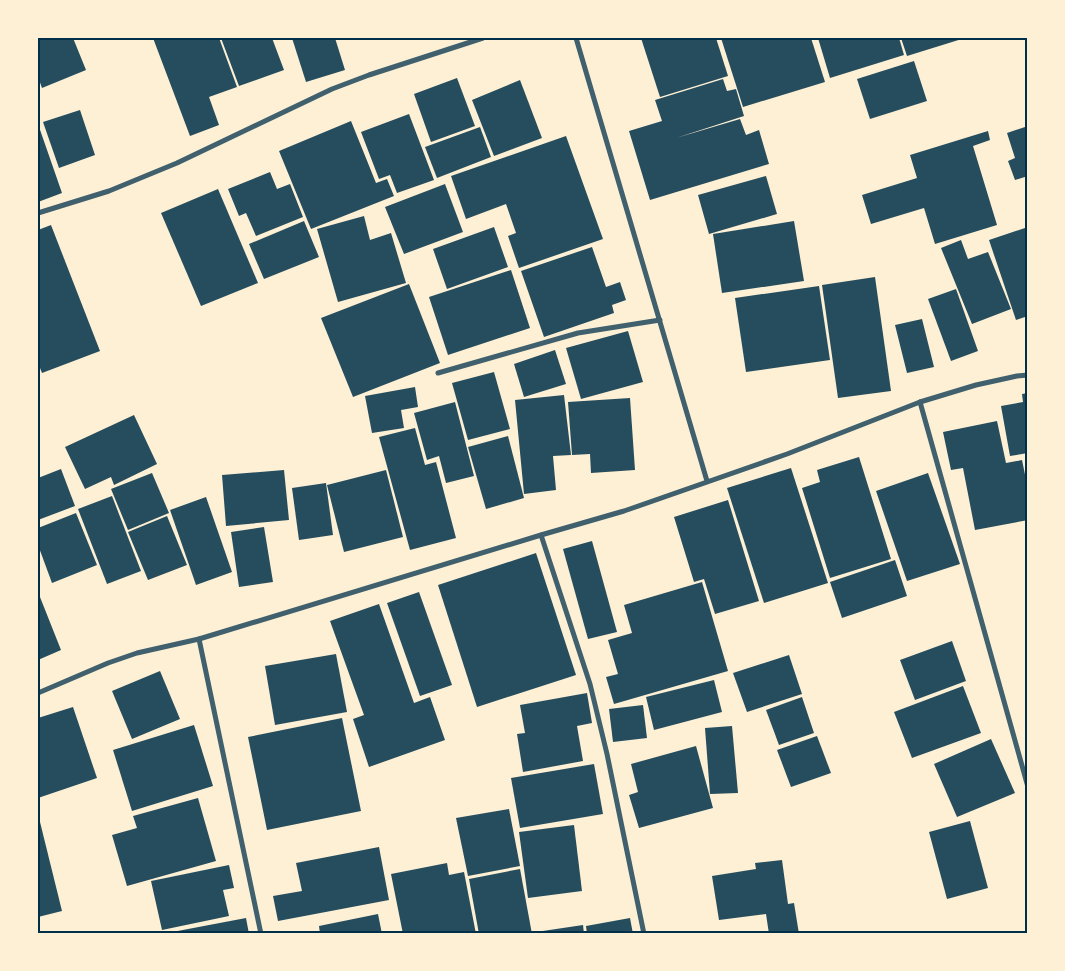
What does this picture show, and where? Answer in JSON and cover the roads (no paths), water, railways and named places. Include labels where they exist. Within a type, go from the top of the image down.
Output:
[{"type":"street","points":[[38,213],[109,191],[169,166],[332,89],[483,38]]},
{"type":"street","points":[[578,38],[707,481]]},
{"type":"street","points":[[438,373],[578,333],[660,320]]},
{"type":"street","points":[[38,693],[108,663],[137,653],[199,639],[624,511],[787,454],[920,402],[976,385],[1028,375]]},
{"type":"street","points":[[920,402],[1028,787]]},
{"type":"street","points":[[541,535],[590,684],[607,754],[644,934]]},
{"type":"street","points":[[199,639],[261,934]]}]
